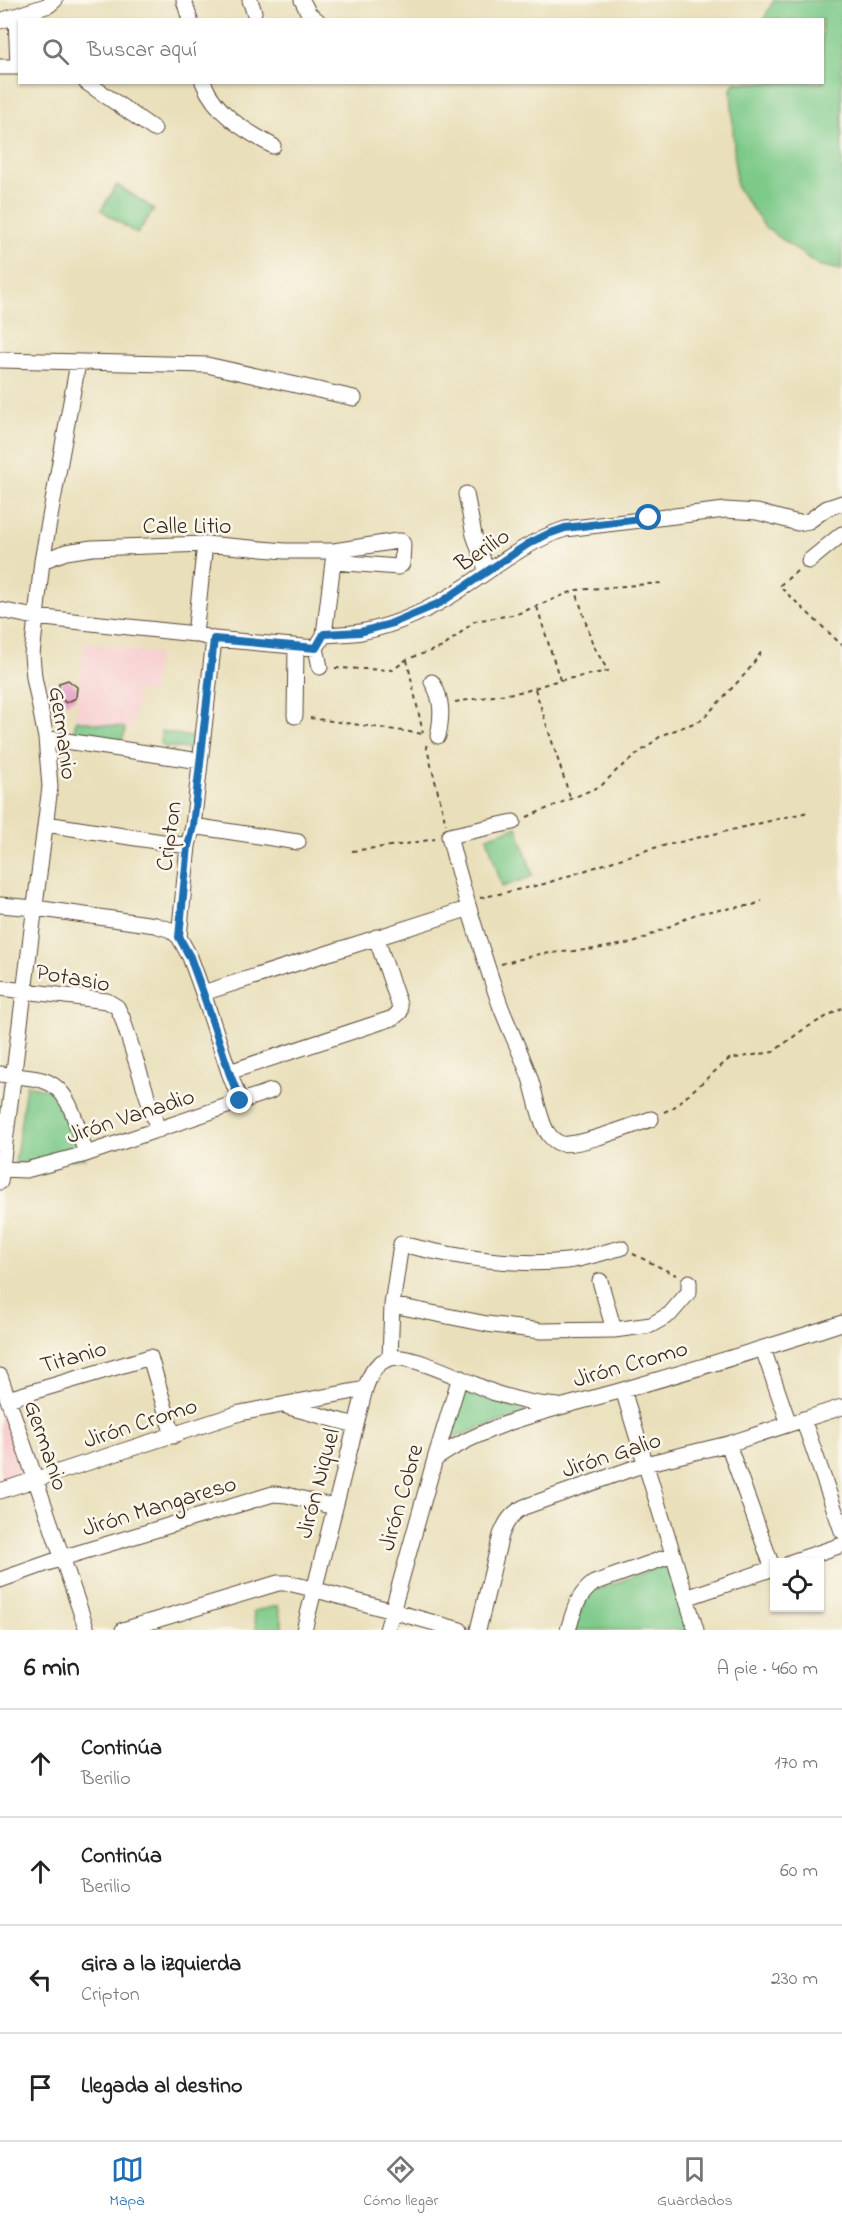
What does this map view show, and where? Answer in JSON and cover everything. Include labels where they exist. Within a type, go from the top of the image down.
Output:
[{"type":"street","points":[[0,21],[49,5],[55,0]]},
{"type":"street","points":[[184,0],[189,18]]},
{"type":"street","points":[[302,0],[309,14],[314,18]]},
{"type":"street","points":[[16,17],[18,50]]},
{"type":"street","points":[[0,67],[18,67]]},
{"type":"street","points":[[89,84],[154,129]]},
{"type":"street","points":[[204,84],[209,98],[221,112],[273,146]]},
{"type":"street","points":[[0,360],[207,365],[354,398]]},
{"type":"street","name":"Germanio","points":[[1,1173],[7,1075],[25,991],[50,787],[46,738],[32,655],[35,617],[42,561],[78,363]]},
{"type":"street","points":[[466,495],[474,535],[487,572]]},
{"type":"street","name":"Berilio","points":[[0,610],[35,617],[296,647],[390,624],[440,603],[528,544],[565,528],[725,510],[757,512],[798,523],[809,521],[827,508],[842,503]]},
{"type":"street","points":[[808,561],[842,534]]},
{"type":"street","points":[[195,634],[205,544]]},
{"type":"street","name":"Calle Litio","points":[[42,561],[66,552],[92,548],[205,544],[334,556],[320,641]]},
{"type":"street","name":"Cripton","points":[[179,937],[214,639]]},
{"type":"street","points":[[320,641],[320,667]]},
{"type":"street","points":[[295,716],[296,647]]},
{"type":"street","points":[[431,735],[441,704],[438,690],[432,682]]},
{"type":"street","points":[[46,738],[200,761]]},
{"type":"street","points":[[513,822],[449,836],[466,905],[500,1002],[530,1077],[544,1128],[559,1143],[567,1144],[651,1119]]},
{"type":"street","points":[[46,824],[188,846]]},
{"type":"street","points":[[193,826],[298,842]]},
{"type":"street","points":[[0,905],[155,924],[171,930],[179,937],[190,957],[240,1101]]},
{"type":"street","points":[[203,993],[466,905]]},
{"type":"street","points":[[229,1072],[393,1018],[400,1012],[376,937]]},
{"type":"street","name":"Potasio","points":[[0,988],[107,1001],[117,1007],[158,1130]]},
{"type":"street","points":[[7,1075],[44,1081],[59,1089],[67,1098],[86,1154]]},
{"type":"street","name":"Jirón Vanadio","points":[[1,1173],[26,1170],[86,1154],[271,1092]]},
{"type":"street","points":[[559,1406],[536,1405],[401,1357],[390,1358],[392,1305],[401,1244],[466,1258],[543,1263],[570,1261],[621,1248]]},
{"type":"street","points":[[600,1281],[614,1330]]},
{"type":"street","points":[[392,1305],[487,1324],[541,1331],[614,1330],[651,1325],[670,1314],[688,1292],[689,1282]]},
{"type":"street","name":"Jirón Cromo","points":[[435,1459],[467,1438],[559,1406],[623,1390],[763,1349],[842,1323]]},
{"type":"street","points":[[763,1349],[842,1531]]},
{"type":"street","name":"Titanio","points":[[8,1399],[150,1357],[173,1436]]},
{"type":"street","name":"Jirón Niquel","points":[[304,1630],[365,1389],[370,1374],[379,1364],[390,1358]]},
{"type":"street","name":"Germanio","points":[[0,1376],[87,1630]]},
{"type":"street","name":"Jirón Cobre","points":[[387,1630],[460,1377]]},
{"type":"street","name":"Jirón Cromo","points":[[0,1491],[240,1413],[365,1389]]},
{"type":"street","points":[[623,1390],[696,1630]]},
{"type":"street","points":[[285,1406],[355,1425]]},
{"type":"street","name":"Jirón Galio","points":[[478,1630],[501,1535],[506,1521],[513,1513],[645,1464],[728,1444],[842,1407]]},
{"type":"street","points":[[728,1444],[770,1558]]},
{"type":"street","name":"Jirón Mangareso","points":[[0,1580],[62,1558],[273,1494],[287,1495],[334,1507]]},
{"type":"street","points":[[805,1558],[842,1545]]},
{"type":"street","points":[[568,1630],[584,1590],[594,1583],[673,1555]]},
{"type":"street","points":[[686,1598],[770,1569]]},
{"type":"street","points":[[123,1630],[278,1583],[288,1583],[460,1630]]},
{"type":"path","points":[[808,561],[779,586],[842,645]]},
{"type":"path","points":[[320,667],[393,670],[407,659],[443,646],[475,621],[517,614],[576,590],[662,582]]},
{"type":"path","points":[[441,704],[535,688],[560,680],[608,671],[593,645],[576,590]]},
{"type":"path","points":[[537,607],[560,680]]},
{"type":"path","points":[[513,822],[572,800],[601,786],[617,770],[662,735],[702,720],[747,672],[762,651]]},
{"type":"path","points":[[352,851],[449,836],[431,735],[407,659]]},
{"type":"path","points":[[535,688],[572,800]]},
{"type":"path","points":[[295,716],[431,735]]},
{"type":"path","points":[[466,905],[544,884],[650,849],[808,812]]},
{"type":"path","points":[[489,967],[540,954],[596,949],[636,942],[698,913],[753,905],[762,901]]},
{"type":"path","points":[[651,1119],[673,1108],[729,1059],[773,1052],[804,1029],[842,1008]]},
{"type":"path","points":[[621,1248],[689,1282]]},
{"type":"shaded area","points":[[84,642],[158,654],[152,692],[138,691],[132,729],[75,720]]},
{"type":"shaded area","points":[[0,1405],[27,1480],[0,1489]]},
{"type":"green space","points":[[774,0],[842,0],[842,270],[818,265],[765,227],[736,186],[731,89],[734,84],[824,84],[824,18],[765,18]]},
{"type":"green space","points":[[117,185],[154,209],[137,234],[101,210]]},
{"type":"green space","points":[[76,720],[125,728],[124,736],[119,742],[73,736]]},
{"type":"green space","points":[[161,731],[196,738],[196,750],[161,746]]},
{"type":"green space","points":[[517,827],[533,876],[502,887],[487,837]]},
{"type":"green space","points":[[26,1085],[52,1090],[60,1097],[85,1158],[15,1164]]},
{"type":"green space","points":[[464,1393],[530,1412],[451,1438]]},
{"type":"green space","points":[[667,1564],[688,1630],[573,1630],[588,1593]]},
{"type":"green space","points":[[278,1606],[283,1630],[257,1630],[253,1611]]},
{"type":"building","points":[[68,680],[77,687],[76,698],[66,703],[58,695],[59,683]]},
{"type":"route","points":[[240,1101],[190,957],[179,937],[214,639],[316,648],[324,634],[360,632],[390,624],[440,603],[528,544],[548,534],[565,528],[649,518]]}]
